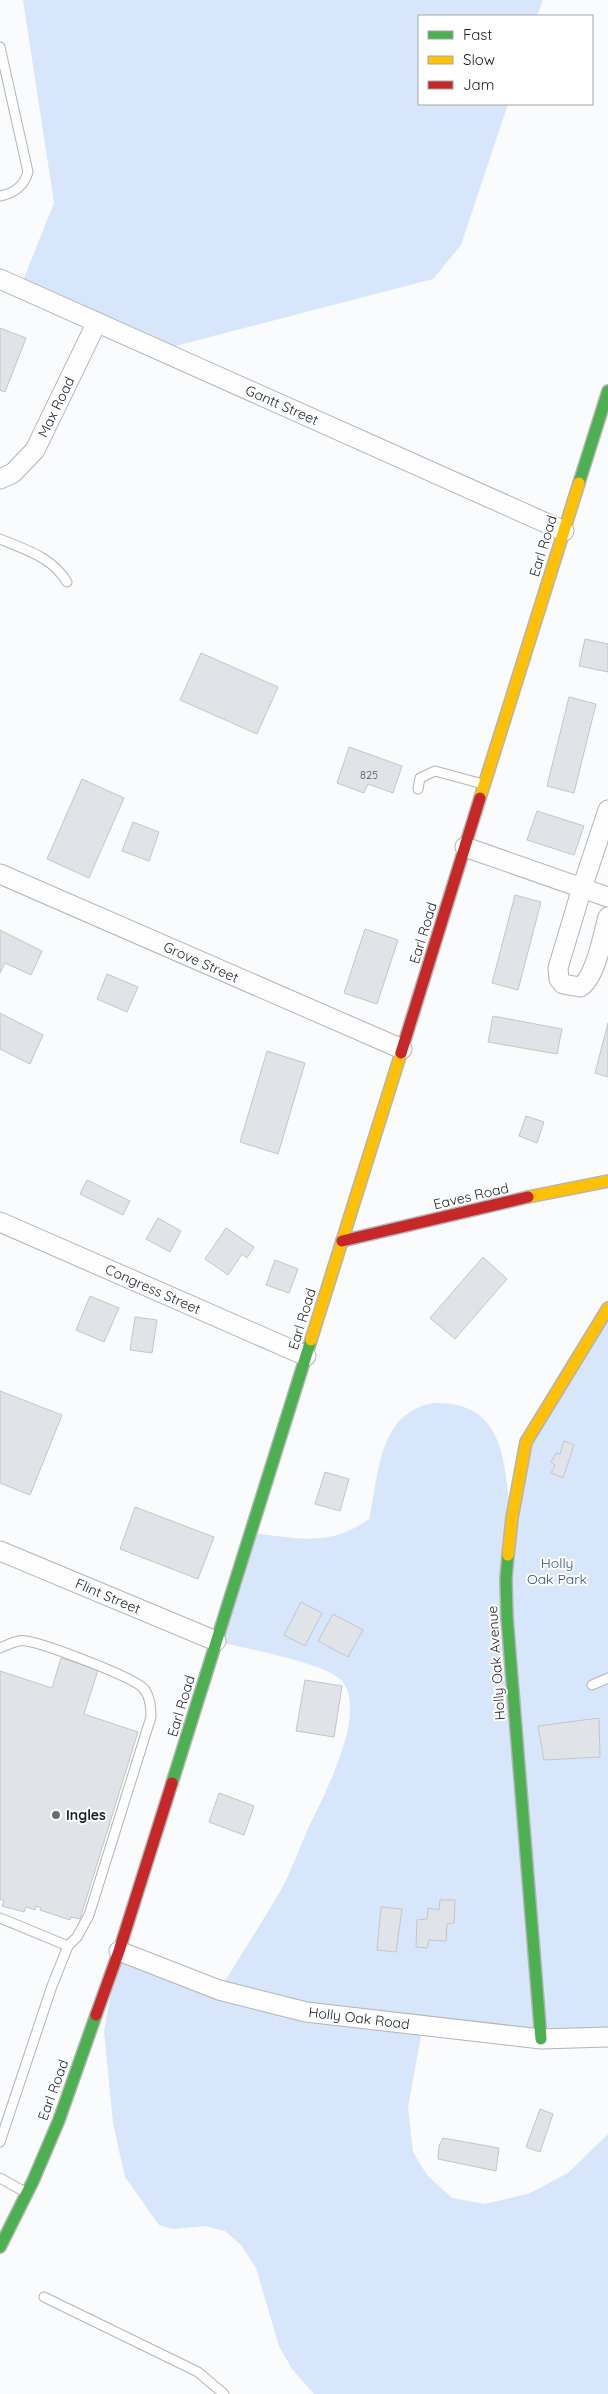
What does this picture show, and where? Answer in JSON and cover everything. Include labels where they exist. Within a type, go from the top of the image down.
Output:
[{"type":"main road","name":"Earl Road","points":[[0,2247],[27,2194],[59,2120],[119,1951],[608,391]]},
{"type":"main road","name":"Eaves Road","points":[[342,1241],[608,1181]]},
{"type":"main road","name":"Holly Oak Avenue","points":[[541,2039],[507,1617],[506,1579],[514,1501],[526,1442],[608,1308]]},
{"type":"street","name":"Gantt Street","points":[[0,280],[564,531]]},
{"type":"street","name":"Max Road","points":[[0,479],[13,473],[35,450],[97,322]]},
{"type":"street","points":[[608,810],[558,968],[560,980],[567,987],[580,987],[588,981],[594,968],[608,917]]},
{"type":"street","points":[[465,846],[608,897]]},
{"type":"street","name":"Grove Street","points":[[0,874],[402,1049]]},
{"type":"street","name":"Congress Street","points":[[0,1222],[306,1356]]},
{"type":"street","name":"Flint Street","points":[[0,1551],[216,1641]]},
{"type":"street","name":"Holly Oak Road","points":[[119,1951],[219,1990],[306,2012],[541,2039],[608,2036]]},
{"type":"lane","points":[[0,46],[28,172],[25,182],[17,189],[0,196]]},
{"type":"lane","points":[[0,539],[49,561],[60,570],[67,582]]},
{"type":"lane","points":[[418,789],[420,778],[435,771],[485,784]]},
{"type":"lane","points":[[0,1648],[24,1640],[44,1646],[118,1674],[143,1688],[151,1703],[151,1717],[89,1915],[77,1937],[68,1946],[52,1986],[0,2142]]},
{"type":"lane","points":[[592,1686],[608,1678]]},
{"type":"lane","points":[[0,1918],[68,1946]]},
{"type":"lane","points":[[0,2178],[27,2194]]},
{"type":"lane","points":[[44,2298],[198,2372],[224,2394]]},
{"type":"green space","points":[[23,0],[543,0],[537,15],[418,15],[418,105],[508,105],[461,245],[433,279],[160,350],[20,288],[54,203]]},
{"type":"green space","name":"Holly Oak Park","points":[[608,1308],[608,2037],[423,2025],[408,2107],[413,2152],[427,2175],[452,2198],[485,2204],[530,2193],[568,2173],[608,2134],[608,2394],[314,2394],[292,2369],[279,2346],[256,2268],[241,2245],[225,2231],[206,2226],[173,2229],[159,2225],[125,2177],[113,2123],[104,2031],[119,1950],[219,1990],[281,1890],[292,1868],[332,1778],[347,1734],[350,1714],[349,1696],[342,1681],[333,1674],[302,1662],[216,1641],[251,1533],[312,1539],[340,1534],[369,1519],[380,1460],[388,1438],[398,1423],[408,1413],[432,1403],[461,1406],[478,1414],[489,1426],[498,1441],[503,1458],[511,1516],[519,1467]]},
{"type":"building","points":[[0,328],[26,338],[5,392],[0,390]]},
{"type":"building","points":[[585,639],[608,644],[608,672],[579,666]]},
{"type":"building","points":[[201,653],[278,687],[257,734],[180,700]]},
{"type":"building","points":[[569,697],[596,704],[574,793],[547,786]]},
{"type":"building","points":[[349,747],[402,766],[393,793],[368,784],[364,793],[337,783]]},
{"type":"building","points":[[82,779],[124,798],[89,878],[47,859]]},
{"type":"building","points":[[537,811],[584,826],[574,855],[527,840]]},
{"type":"building","points":[[133,822],[159,832],[149,861],[122,851]]},
{"type":"building","points":[[515,895],[541,902],[518,990],[492,983]]},
{"type":"building","points":[[365,929],[398,940],[377,1004],[344,993]]},
{"type":"building","points":[[0,930],[42,951],[31,975],[5,963],[0,973]]},
{"type":"building","points":[[107,974],[138,987],[127,1012],[97,999]]},
{"type":"building","points":[[0,1013],[43,1035],[30,1064],[0,1049]]},
{"type":"building","points":[[493,1016],[562,1029],[557,1054],[488,1042]]},
{"type":"building","points":[[608,1023],[608,1077],[595,1073]]},
{"type":"building","points":[[267,1051],[305,1063],[278,1154],[240,1142]]},
{"type":"building","points":[[526,1116],[544,1122],[537,1143],[519,1136]]},
{"type":"building","points":[[87,1180],[130,1201],[123,1215],[80,1194]]},
{"type":"building","points":[[158,1218],[181,1231],[170,1252],[146,1239]]},
{"type":"building","points":[[226,1228],[254,1247],[247,1258],[242,1254],[228,1275],[205,1259]]},
{"type":"building","points":[[483,1257],[507,1279],[455,1339],[430,1318]]},
{"type":"building","points":[[275,1260],[298,1269],[289,1293],[266,1285]]},
{"type":"building","points":[[90,1296],[119,1308],[104,1342],[76,1330]]},
{"type":"building","points":[[135,1317],[157,1320],[152,1353],[130,1350]]},
{"type":"building","points":[[0,1391],[62,1415],[30,1495],[0,1483]]},
{"type":"building","points":[[564,1441],[574,1445],[563,1478],[551,1473],[555,1465],[551,1462],[556,1453],[560,1454]]},
{"type":"building","points":[[325,1472],[349,1479],[340,1511],[315,1504]]},
{"type":"building","points":[[135,1507],[214,1537],[198,1579],[120,1549]]},
{"type":"building","points":[[301,1602],[322,1613],[305,1646],[284,1635]]},
{"type":"building","points":[[333,1614],[363,1630],[348,1657],[318,1641]]},
{"type":"building","name":"Ingles","points":[[61,1658],[98,1670],[84,1714],[138,1732],[80,1919],[71,1917],[70,1920],[40,1910],[41,1908],[36,1906],[35,1910],[26,1907],[24,1912],[2,1906],[4,1901],[0,1899],[0,1671],[52,1688]]},
{"type":"building","points":[[305,1680],[342,1686],[334,1737],[296,1731]]},
{"type":"building","points":[[599,1718],[600,1757],[544,1760],[538,1726]]},
{"type":"building","points":[[219,1793],[254,1806],[244,1835],[209,1822]]},
{"type":"building","points":[[440,1900],[455,1900],[454,1923],[447,1924],[446,1941],[429,1940],[427,1948],[416,1947],[417,1920],[427,1919],[428,1908],[439,1910]]},
{"type":"building","points":[[381,1907],[402,1909],[396,1952],[377,1950]]},
{"type":"building","points":[[540,2109],[553,2114],[540,2152],[526,2147]]},
{"type":"building","points":[[443,2138],[499,2148],[496,2171],[438,2159],[439,2146]]},
{"type":"traffic: fast","points":[[579,483],[608,391]]},
{"type":"traffic: fast","points":[[172,1783],[311,1340]]},
{"type":"traffic: fast","points":[[508,1555],[506,1579],[507,1617],[541,2039]]},
{"type":"traffic: fast","points":[[0,2247],[33,2181],[59,2120],[96,2015]]},
{"type":"traffic: slow","points":[[480,798],[579,483]]},
{"type":"traffic: slow","points":[[311,1340],[401,1053]]},
{"type":"traffic: slow","points":[[528,1197],[608,1181]]},
{"type":"traffic: slow","points":[[508,1555],[512,1518],[526,1442],[608,1308]]},
{"type":"traffic: jam","points":[[401,1053],[480,798]]},
{"type":"traffic: jam","points":[[342,1241],[528,1197]]},
{"type":"traffic: jam","points":[[96,2015],[119,1951],[172,1783]]},
{"type":"place","name":"Ingles","points":[[56,1815]]}]
